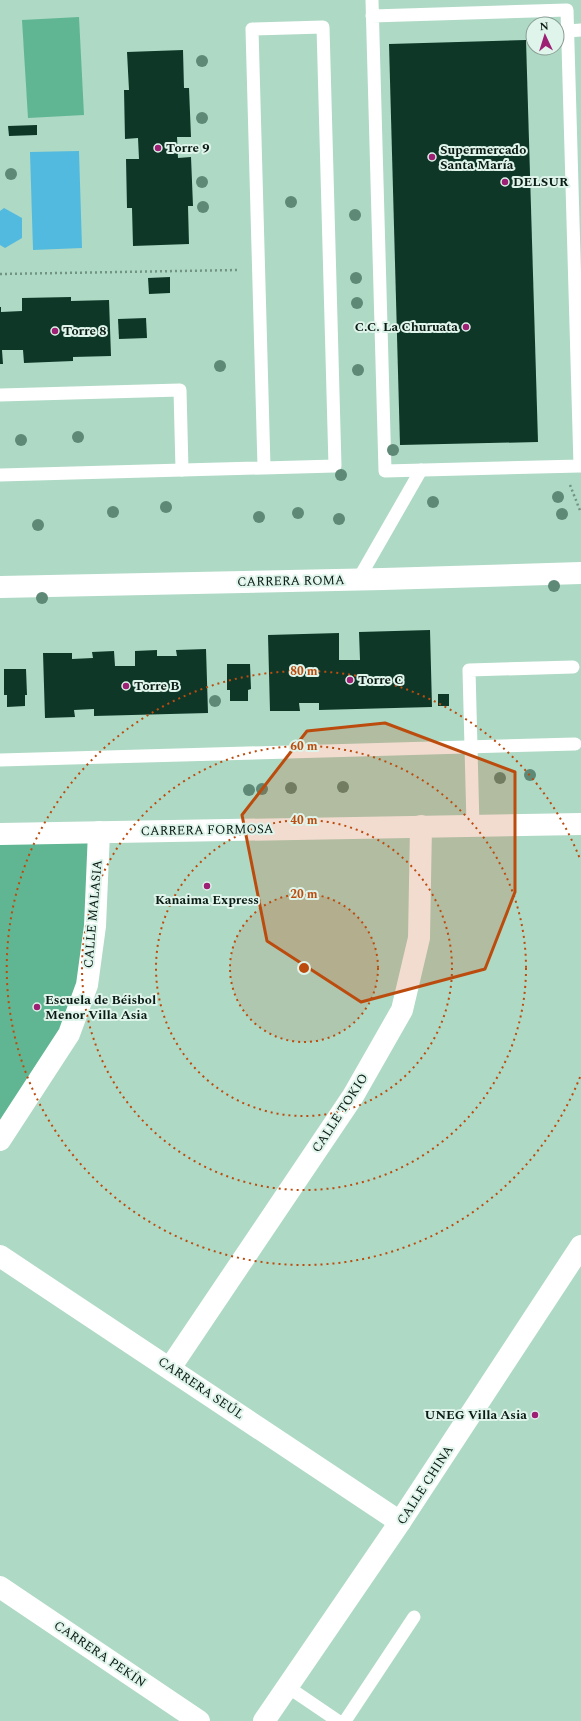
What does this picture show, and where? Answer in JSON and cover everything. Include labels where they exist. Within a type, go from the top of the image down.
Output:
[{"type":"street","name":"CARRERA ROMA","points":[[0,587],[358,580],[581,573]]},
{"type":"street","name":"CARRERA FORMOSA","points":[[0,834],[581,824]]},
{"type":"street","name":"CALLE TOKIO","points":[[170,1368],[353,1096],[402,1010],[419,938],[421,826]]},
{"type":"street","name":"CALLE MALASIA","points":[[0,1140],[69,1034],[87,985],[95,926],[99,832]]},
{"type":"street","name":"CALLE CHINA","points":[[264,1721],[400,1522],[581,1246]]},
{"type":"street","name":"CARRERA SEÚL","points":[[0,1256],[400,1522]]},
{"type":"street","name":"CARRERA PEKÍN","points":[[0,1587],[199,1721]]},
{"type":"lane","points":[[372,0],[372,16],[385,471],[580,466],[567,10],[372,16]]},
{"type":"lane","points":[[0,475],[335,466],[323,27],[252,29],[264,467]]},
{"type":"lane","points":[[568,31],[581,30]]},
{"type":"lane","points":[[0,395],[180,390],[182,470]]},
{"type":"lane","points":[[358,580],[421,470]]},
{"type":"lane","points":[[473,825],[469,670],[573,667]]},
{"type":"lane","points":[[0,760],[575,744]]},
{"type":"lane","points":[[346,1721],[414,1617]]},
{"type":"lane","points":[[288,1687],[338,1721]]},
{"type":"path","points":[[0,274],[259,269]]},
{"type":"path","points":[[573,492],[581,513]]},
{"type":"highlighted area","points":[[385,723],[515,772],[515,892],[485,969],[361,1002],[267,941],[242,815],[307,731]]},
{"type":"green space","points":[[79,17],[84,115],[28,118],[22,20]]},
{"type":"green space","name":"Escuela de Béisbol Menor Villa Asia","points":[[95,838],[91,921],[66,1029],[0,1130],[0,839]]},
{"type":"water","points":[[79,151],[82,248],[33,250],[30,152]]},
{"type":"water","points":[[4,208],[22,218],[22,238],[5,248],[0,245],[0,211]]},
{"type":"building","name":"C.C. La Churuata","points":[[525,40],[538,442],[400,445],[389,44]]},
{"type":"building","name":"Torre 9","points":[[183,50],[184,88],[189,88],[191,137],[177,137],[178,158],[191,157],[193,206],[188,206],[189,244],[133,246],[132,208],[127,208],[126,159],[139,159],[138,138],[125,139],[124,90],[129,90],[127,52]]},
{"type":"building","points":[[37,125],[37,135],[9,136],[8,126]]},
{"type":"building","points":[[170,277],[170,293],[149,294],[148,278]]},
{"type":"building","name":"Torre 8","points":[[71,297],[71,301],[109,300],[111,356],[73,357],[73,361],[24,363],[23,350],[2,350],[3,364],[0,364],[0,307],[1,312],[22,311],[22,298]]},
{"type":"building","points":[[146,318],[147,338],[119,339],[118,319]]},
{"type":"building","name":"Torre C","points":[[430,630],[432,707],[319,710],[319,703],[299,703],[300,711],[270,711],[268,635],[339,633],[339,660],[360,660],[359,632]]},
{"type":"building","name":"Torre B","points":[[206,649],[208,713],[94,716],[94,709],[74,710],[75,717],[45,718],[43,653],[72,653],[72,659],[93,658],[92,652],[114,651],[115,666],[135,666],[135,651],[157,650],[157,656],[177,656],[176,650]]},
{"type":"building","points":[[227,664],[250,664],[251,689],[248,690],[248,701],[230,701],[230,690],[227,690]]},
{"type":"building","points":[[4,669],[26,669],[27,695],[25,695],[25,706],[7,707],[7,695],[4,695]]},
{"type":"building","points":[[438,694],[449,694],[449,706],[438,706]]},
{"type":"place","name":"Torre 9","points":[[158,148]]},
{"type":"place","name":"Supermercado Santa María","points":[[432,157]]},
{"type":"place","name":"DELSUR","points":[[505,182]]},
{"type":"place","name":"C.C. La Churuata","points":[[466,327]]},
{"type":"place","name":"Torre 8","points":[[55,331]]},
{"type":"place","name":"Torre C","points":[[350,680]]},
{"type":"place","name":"Torre B","points":[[126,686]]},
{"type":"place","name":"Kanaima Express","points":[[207,886]]},
{"type":"place","name":"Escuela de Béisbol Menor Villa Asia","points":[[37,1007]]},
{"type":"place","name":"UNEG Villa Asia","points":[[535,1415]]}]
